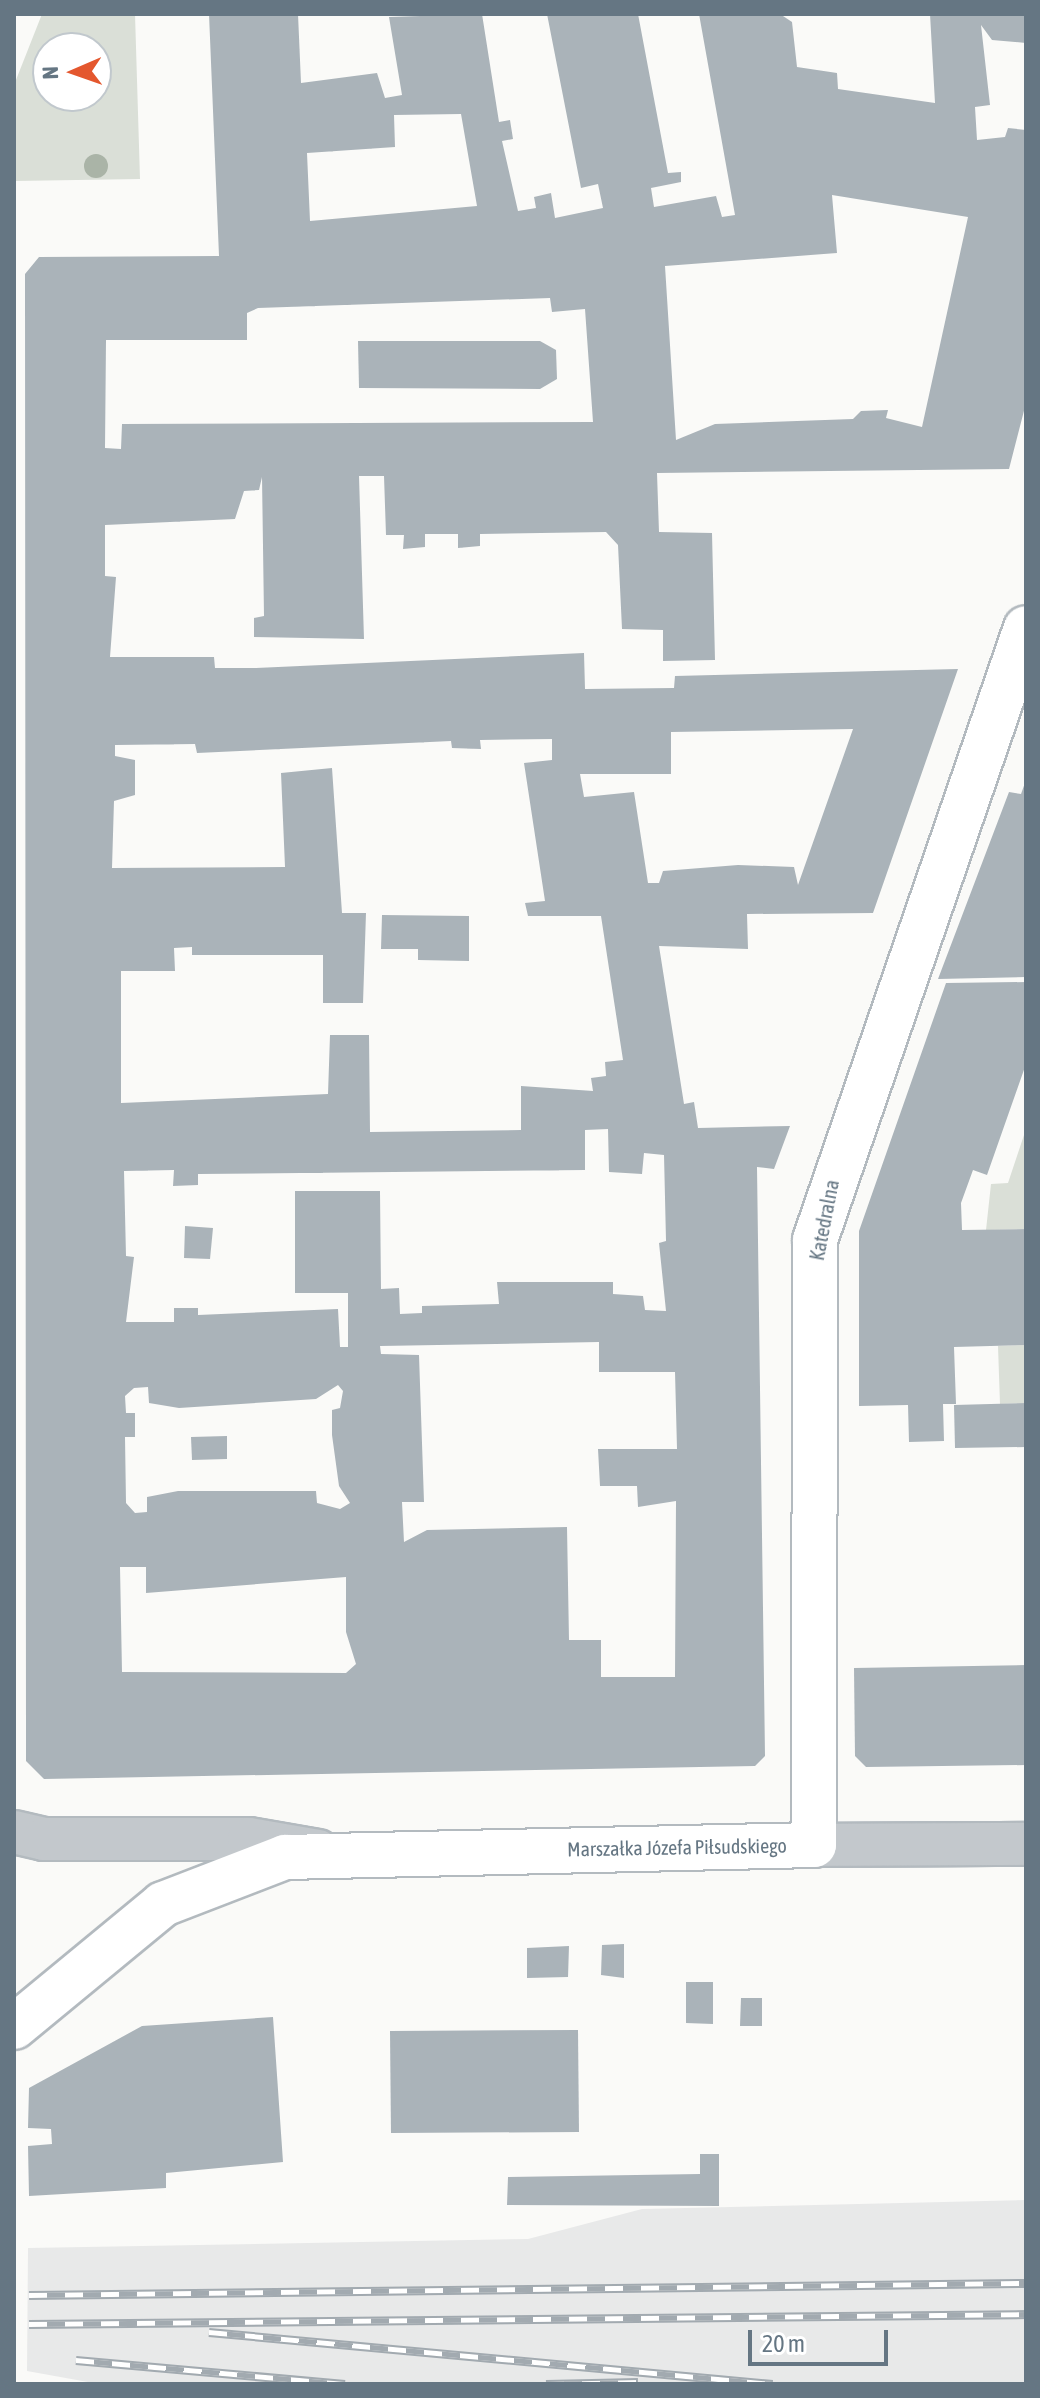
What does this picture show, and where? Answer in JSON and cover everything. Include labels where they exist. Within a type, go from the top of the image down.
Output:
[{"type":"street","name":"Katedralna","points":[[814,1845],[815,1240],[1026,628]]},
{"type":"street","name":"Marszałka Józefa Piłsudskiego","points":[[14,1832],[37,1839],[249,1839],[327,1852],[1026,1844]]},
{"type":"street","name":"Marszałka Józefa Piłsudskiego","points":[[14,2027],[173,1898],[241,1869],[327,1852]]},
{"type":"shaded area","points":[[42,14],[135,14],[140,179],[14,181],[14,85],[32,39],[32,112],[112,112],[112,32],[35,32]]},
{"type":"shaded area","points":[[1026,1129],[1026,1229],[986,1230],[991,1184],[1008,1183]]},
{"type":"shaded area","points":[[1026,1345],[1026,1403],[1000,1404],[998,1346]]},
{"type":"shaded area","points":[[1026,2200],[1026,2384],[99,2384],[27,2371],[28,2248],[528,2239],[642,2209]]},
{"type":"building","points":[[209,14],[298,14],[301,83],[377,73],[385,98],[402,95],[389,17],[482,14],[499,122],[510,120],[513,139],[502,141],[518,211],[536,208],[534,197],[551,193],[555,218],[603,208],[598,184],[581,188],[547,14],[638,14],[668,173],[681,172],[681,182],[651,188],[654,207],[716,196],[722,217],[735,215],[699,14],[780,14],[792,22],[797,67],[837,73],[838,89],[935,103],[930,14],[1026,14],[1026,43],[992,40],[981,25],[990,105],[975,107],[977,140],[1005,137],[1008,128],[1026,130],[1026,403],[1009,469],[657,473],[659,532],[712,533],[715,660],[663,661],[663,630],[622,629],[618,545],[606,532],[480,534],[480,546],[458,548],[458,534],[425,534],[425,547],[403,549],[404,535],[386,535],[384,476],[359,476],[364,639],[254,637],[254,618],[264,616],[262,477],[259,490],[244,491],[235,519],[105,525],[105,576],[116,577],[110,657],[214,657],[215,668],[256,668],[584,653],[585,689],[674,688],[675,676],[958,669],[873,913],[747,914],[748,949],[659,946],[684,1104],[694,1102],[698,1128],[790,1126],[774,1169],[757,1167],[765,1756],[755,1766],[44,1779],[26,1761],[25,274],[39,257],[219,256]],"holes":[[[461,114],[477,206],[310,221],[307,153],[395,147],[394,115]],[[832,195],[968,217],[922,427],[886,418],[888,410],[861,411],[853,419],[715,424],[676,440],[665,266],[837,253]],[[550,298],[552,312],[585,309],[593,422],[122,424],[121,449],[105,448],[106,340],[247,340],[247,313],[258,308]],[[853,729],[798,885],[794,867],[738,865],[663,871],[659,883],[648,883],[634,792],[584,797],[580,774],[671,774],[671,732]],[[552,739],[552,760],[524,763],[545,901],[525,903],[528,916],[601,916],[623,1060],[605,1062],[606,1076],[591,1078],[593,1091],[521,1086],[521,1130],[370,1132],[369,1035],[330,1035],[328,1094],[121,1103],[121,971],[175,971],[174,948],[192,947],[192,955],[323,955],[323,1003],[363,1003],[366,913],[342,913],[332,768],[281,773],[285,867],[112,868],[114,801],[135,795],[135,760],[115,756],[115,745],[195,744],[197,753],[451,741],[452,748],[481,749],[480,740]],[[608,1129],[609,1172],[642,1174],[644,1153],[664,1155],[666,1241],[659,1243],[666,1311],[645,1310],[643,1296],[613,1294],[613,1282],[497,1282],[499,1304],[422,1306],[422,1313],[400,1314],[399,1288],[381,1289],[380,1191],[295,1191],[295,1293],[348,1293],[348,1347],[340,1347],[338,1309],[198,1315],[198,1308],[174,1308],[174,1322],[126,1322],[134,1257],[126,1256],[124,1171],[174,1170],[173,1186],[198,1185],[198,1174],[585,1170],[585,1130]],[[599,1342],[599,1372],[675,1372],[677,1449],[598,1449],[600,1486],[637,1486],[638,1507],[676,1501],[675,1677],[601,1677],[601,1640],[569,1640],[567,1527],[427,1530],[404,1542],[402,1502],[424,1502],[419,1355],[381,1354],[380,1346]],[[338,1385],[343,1391],[340,1408],[332,1410],[332,1435],[339,1486],[350,1503],[340,1509],[317,1503],[316,1491],[178,1491],[147,1497],[147,1512],[135,1513],[126,1503],[125,1437],[135,1437],[135,1413],[126,1413],[125,1396],[134,1388],[148,1387],[149,1403],[179,1408],[316,1399]],[[120,1567],[146,1567],[146,1593],[346,1577],[346,1632],[356,1664],[346,1673],[122,1672]]]},
{"type":"building","points":[[358,341],[540,341],[556,350],[557,379],[540,389],[359,388]]},
{"type":"building","points":[[1026,780],[1026,977],[938,979],[1009,792],[1021,794]]},
{"type":"building","points":[[382,915],[469,916],[469,961],[418,960],[418,949],[381,949]]},
{"type":"building","points":[[1026,982],[1026,1064],[987,1175],[973,1170],[961,1203],[962,1230],[1026,1229],[1026,1345],[954,1347],[956,1404],[943,1404],[944,1441],[909,1442],[908,1405],[859,1406],[859,1231],[946,983]]},
{"type":"building","points":[[185,1226],[213,1228],[210,1259],[184,1258]]},
{"type":"building","points":[[1026,1403],[1026,1447],[955,1448],[954,1405]]},
{"type":"building","points":[[227,1436],[227,1459],[192,1460],[191,1437]]},
{"type":"building","points":[[1026,1665],[1026,1765],[866,1767],[855,1756],[854,1668]]},
{"type":"building","points":[[624,1944],[624,1978],[601,1975],[602,1945]]},
{"type":"building","points":[[569,1946],[568,1977],[527,1978],[527,1948]]},
{"type":"building","points":[[686,1982],[713,1982],[713,2024],[686,2023]]},
{"type":"building","points":[[741,1998],[762,1998],[762,2026],[740,2026]]},
{"type":"building","points":[[273,2017],[283,2162],[166,2173],[166,2188],[29,2196],[28,2146],[52,2144],[51,2129],[28,2128],[29,2088],[142,2026]]},
{"type":"building","points":[[578,2030],[579,2132],[391,2133],[390,2031]]},
{"type":"building","points":[[700,2154],[719,2154],[719,2206],[507,2205],[508,2177],[700,2174]]},
{"type":"railway","points":[[29,2295],[1026,2283]]},
{"type":"railway","points":[[29,2324],[1026,2314]]},
{"type":"railway","points":[[209,2332],[773,2384]]},
{"type":"railway","points":[[76,2360],[345,2384]]},
{"type":"railway","points":[[546,2384],[638,2382]]}]
